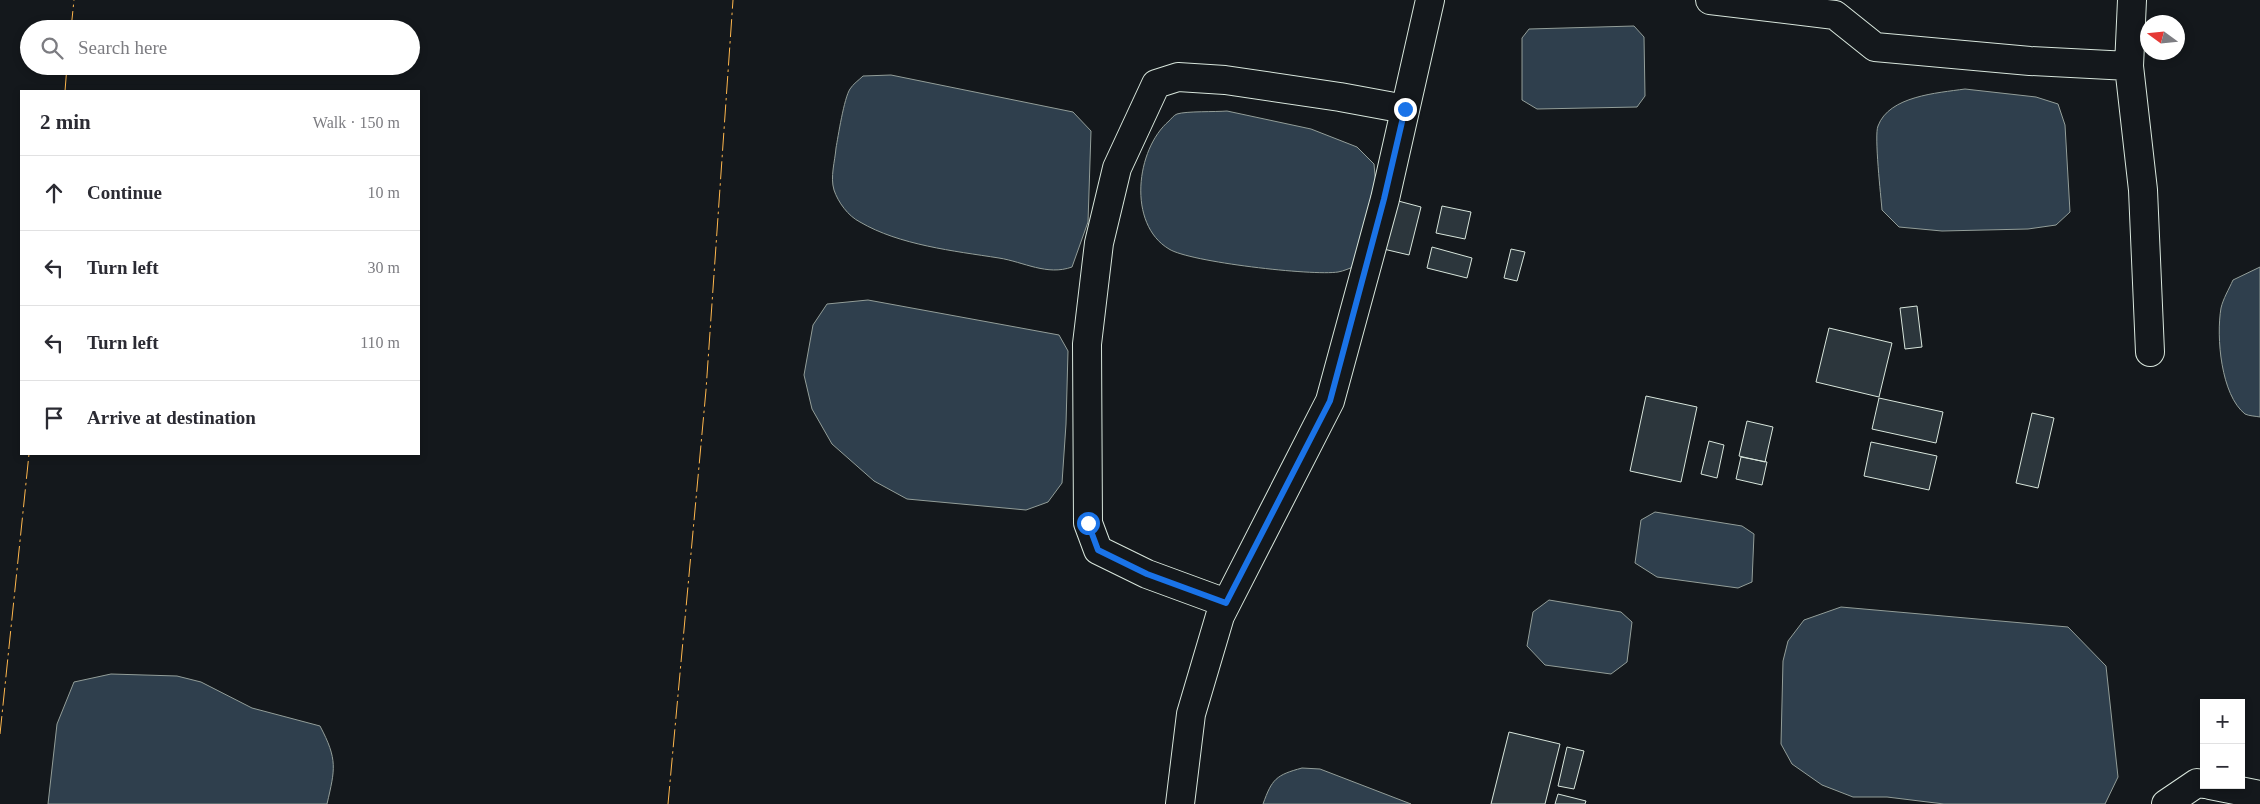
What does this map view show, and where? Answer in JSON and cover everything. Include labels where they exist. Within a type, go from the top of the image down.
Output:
[{"type":"street","points":[[1180,804],[1191,714],[1220,616],[1330,401],[1384,199],[1430,0]]},
{"type":"street","points":[[1710,0],[1835,15],[1875,47],[2030,61],[2129,66]]},
{"type":"street","points":[[2132,0],[2129,66],[2144,190],[2150,352]]},
{"type":"street","points":[[1226,603],[1147,574],[1098,550],[1088,523],[1087,344],[1099,243],[1117,168],[1156,84],[1178,77],[1225,80],[1340,97],[1405,109]]},
{"type":"street","points":[[2166,804],[2197,783],[2200,783]]},
{"type":"street","points":[[2230,789],[2260,795]]},
{"type":"water","points":[[1634,26],[1644,37],[1645,96],[1637,107],[1537,109],[1522,100],[1522,38],[1529,29]]},
{"type":"water","points":[[891,75],[1073,112],[1091,131],[1088,222],[1072,267],[1054,270],[1045,269],[999,258],[909,242],[875,230],[848,212],[836,195],[832,180],[836,148],[846,100],[851,87],[863,76]]},
{"type":"water","points":[[1965,89],[2036,97],[2058,104],[2065,125],[2070,212],[2056,225],[2028,229],[1942,231],[1899,227],[1882,210],[1877,132],[1884,116],[1892,108],[1915,98]]},
{"type":"water","points":[[1227,111],[1311,129],[1357,147],[1374,164],[1377,198],[1356,266],[1340,272],[1324,273],[1252,267],[1181,254],[1169,249],[1156,237],[1147,222],[1142,205],[1143,167],[1149,149],[1158,134],[1177,114]]},
{"type":"water","points":[[2260,267],[2260,417],[2245,414],[2230,394],[2222,365],[2219,334],[2221,308],[2233,280]]},
{"type":"water","points":[[868,300],[1059,335],[1068,351],[1066,424],[1062,483],[1048,502],[1026,510],[907,499],[874,481],[832,444],[812,409],[804,375],[813,325],[827,304]]},
{"type":"water","points":[[1655,512],[1742,526],[1754,534],[1752,582],[1738,588],[1657,577],[1635,563],[1641,520]]},
{"type":"water","points":[[1549,600],[1621,612],[1632,622],[1627,662],[1611,674],[1545,665],[1527,646],[1533,612]]},
{"type":"water","points":[[1841,607],[2068,627],[2106,666],[2118,777],[2105,804],[1944,804],[1887,797],[1853,797],[1822,785],[1792,764],[1781,744],[1783,661],[1788,641],[1804,620]]},
{"type":"water","points":[[111,674],[177,676],[201,682],[252,708],[320,726],[330,748],[333,765],[332,782],[327,804],[48,804],[57,724],[74,682]]},
{"type":"water","points":[[1302,768],[1320,769],[1411,804],[1263,804],[1272,783],[1276,779],[1286,773]]},
{"type":"building","points":[[1387,198],[1421,207],[1409,255],[1375,247]]},
{"type":"building","points":[[1442,206],[1471,212],[1465,239],[1436,233]]},
{"type":"building","points":[[1432,247],[1472,258],[1467,278],[1427,268]]},
{"type":"building","points":[[1511,249],[1525,252],[1517,281],[1504,278]]},
{"type":"building","points":[[1917,306],[1922,347],[1905,349],[1900,308]]},
{"type":"building","points":[[1829,328],[1892,343],[1879,397],[1816,382]]},
{"type":"building","points":[[1646,396],[1697,407],[1681,482],[1630,471]]},
{"type":"building","points":[[1879,398],[1943,412],[1936,443],[1872,429]]},
{"type":"building","points":[[2032,413],[2054,418],[2038,488],[2016,483]]},
{"type":"building","points":[[1747,421],[1773,427],[1765,462],[1739,456]]},
{"type":"building","points":[[1709,441],[1724,445],[1717,478],[1701,474]]},
{"type":"building","points":[[1871,442],[1937,456],[1929,490],[1864,476]]},
{"type":"building","points":[[1741,457],[1767,462],[1762,485],[1736,479]]},
{"type":"building","points":[[1509,732],[1560,744],[1545,804],[1491,804]]},
{"type":"building","points":[[1567,747],[1584,751],[1574,789],[1558,786]]},
{"type":"building","points":[[1558,794],[1586,801],[1585,804],[1555,804]]},
{"type":"power","points":[[72,20],[74,0]]},
{"type":"power","points":[[668,804],[706,390],[733,0]]},
{"type":"power","points":[[65,90],[66,75]]},
{"type":"power","points":[[0,734],[29,455]]},
{"type":"route","points":[[1088,523],[1098,550],[1147,574],[1226,603],[1330,401],[1384,199],[1405,109]]}]
